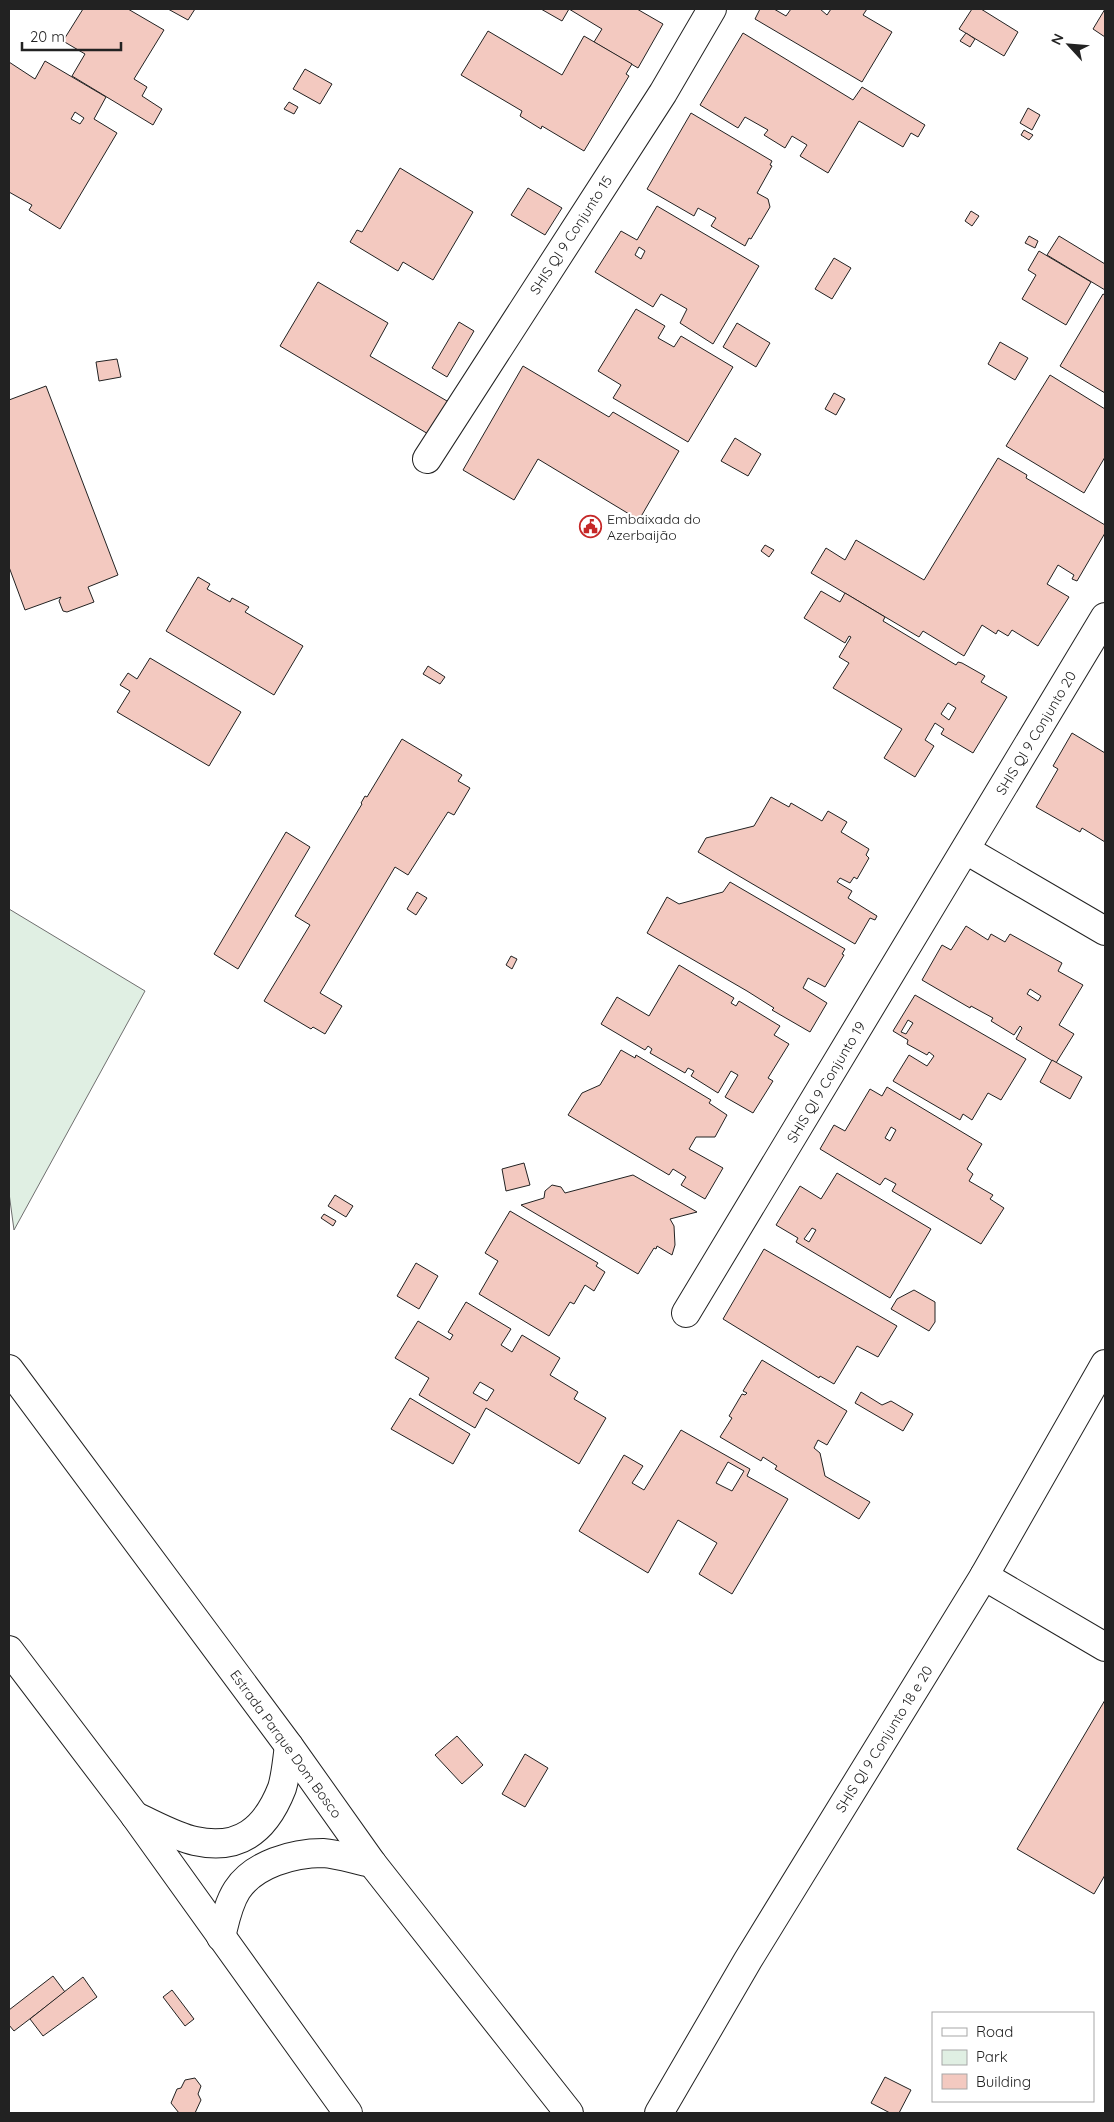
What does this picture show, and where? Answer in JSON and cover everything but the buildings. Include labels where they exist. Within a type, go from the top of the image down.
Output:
[{"type":"street","name":"SHIS QI 9 Conjunto 15","points":[[427,459],[663,93],[712,9]]},
{"type":"street","name":"SHIS QI 9 Conjunto 20","points":[[966,850],[1105,617]]},
{"type":"street","points":[[966,850],[1105,931]]},
{"type":"street","name":"SHIS QI 9 Conjunto 19","points":[[686,1313],[966,850]]},
{"type":"street","name":"SHIS QI 9 Conjunto 18 e 20","points":[[659,2113],[748,1960],[984,1576],[1105,1364]]},
{"type":"street","name":"Estrada Parque Dom Bosco","points":[[9,1370],[289,1746],[372,1863],[569,2113]]},
{"type":"street","points":[[984,1576],[1105,1647]]},
{"type":"street","points":[[9,1650],[135,1816],[348,2113]]},
{"type":"street","points":[[135,1816],[194,1841],[222,1844],[247,1837],[266,1818],[282,1787],[289,1746]]},
{"type":"street","points":[[222,1937],[228,1910],[237,1890],[248,1878],[276,1861],[300,1855],[324,1853],[372,1863]]},
{"type":"green space","points":[[9,909],[145,991],[14,1230],[9,1193]]},
{"type":"place","name":"Embaixada do Azerbaijão","points":[[591,527]]}]
